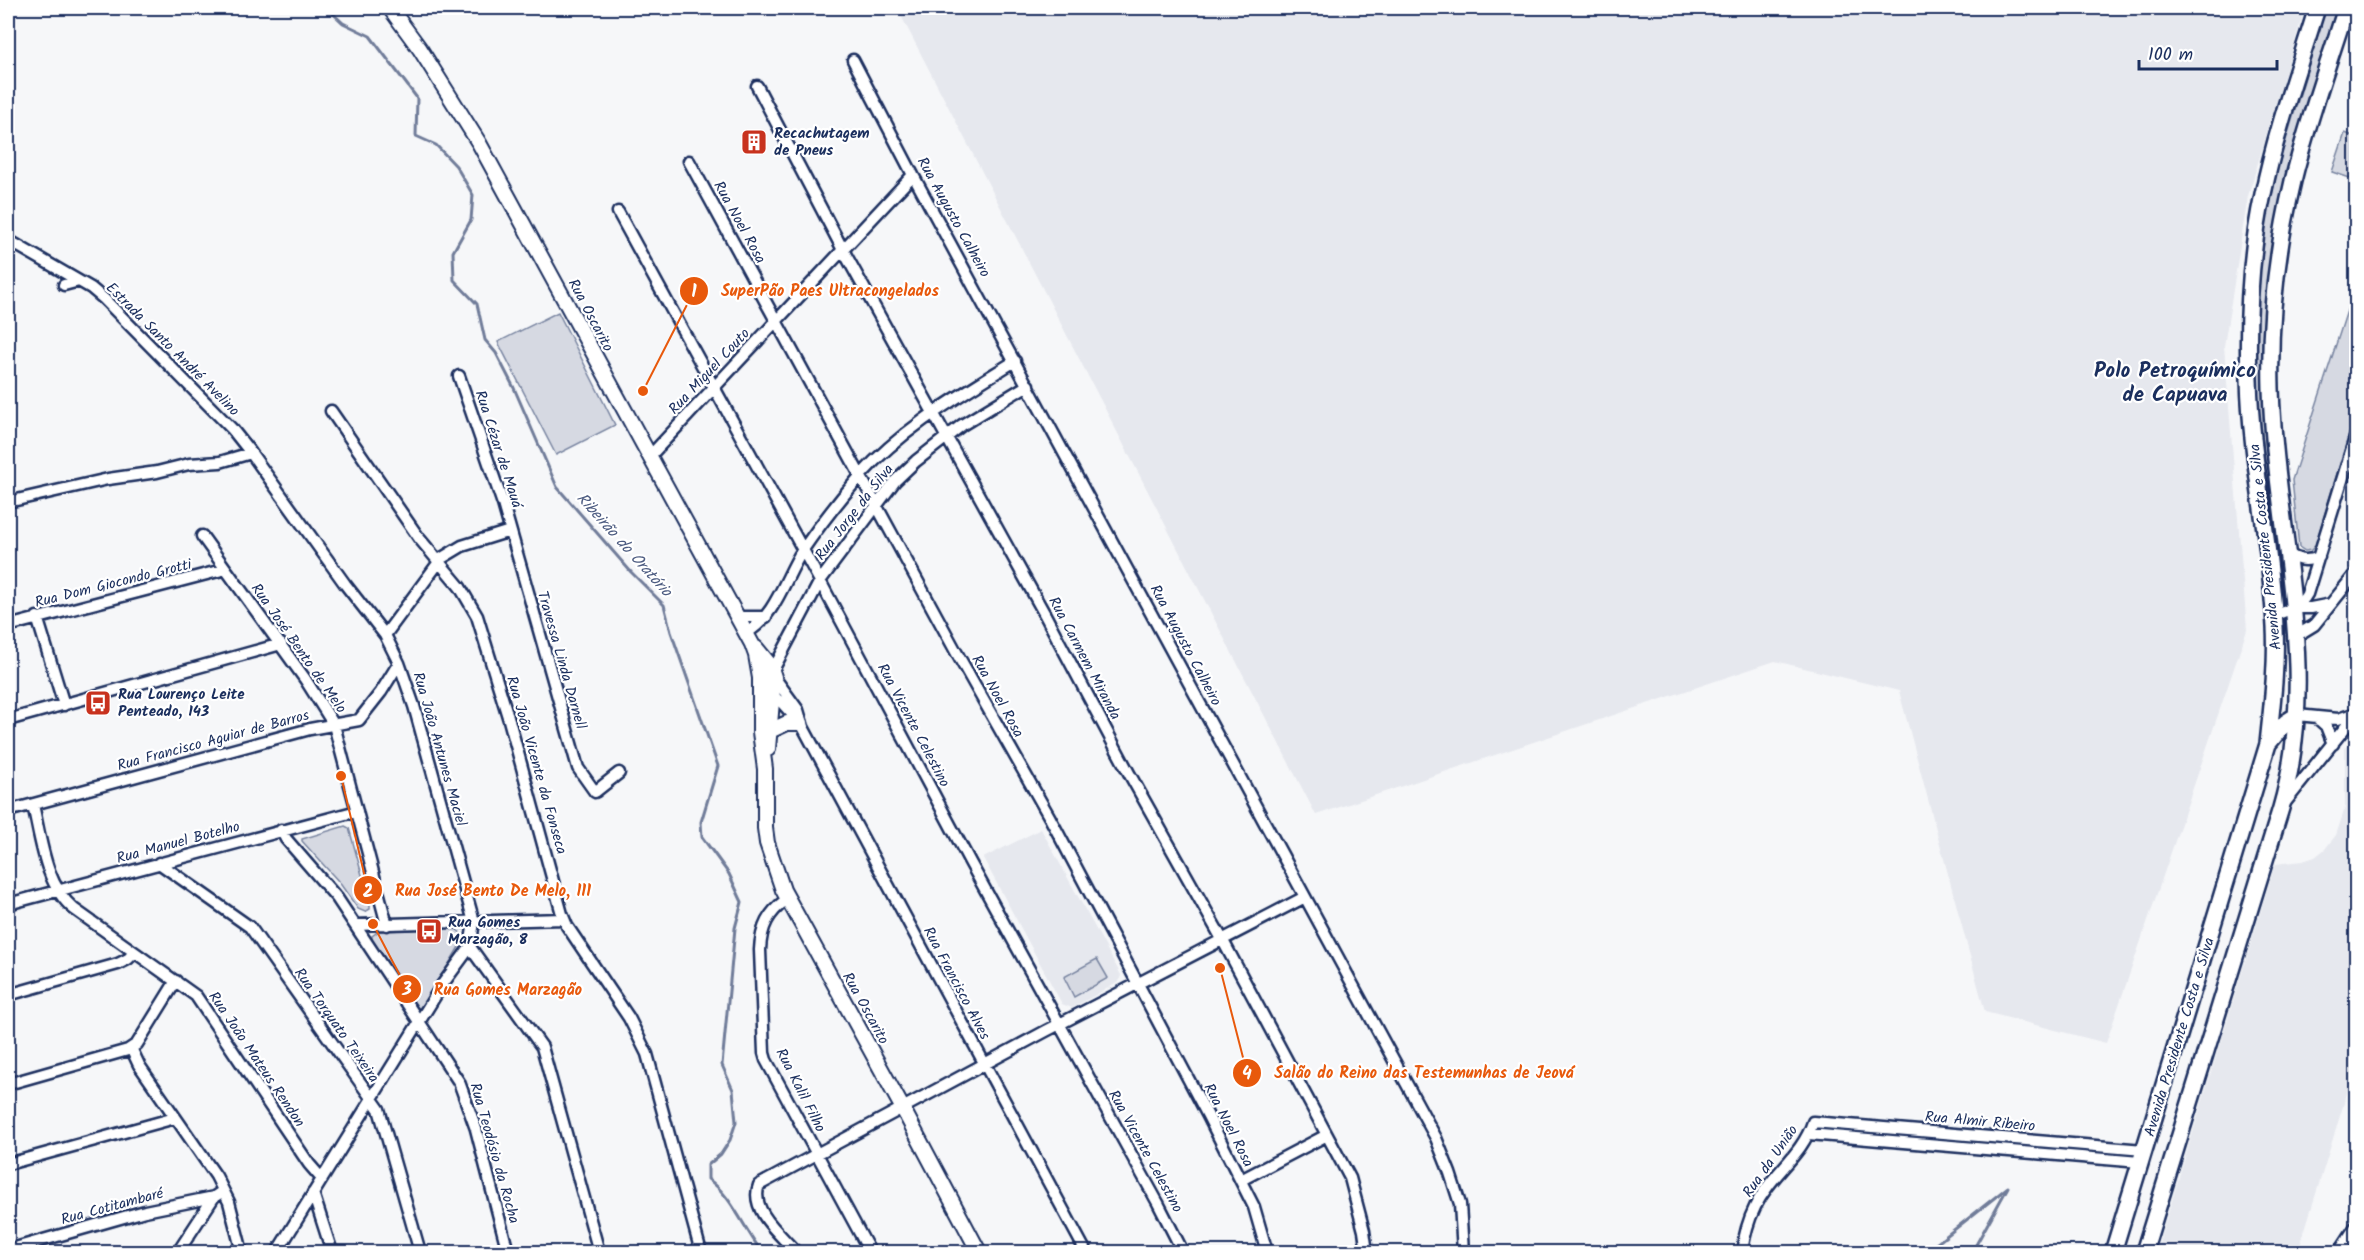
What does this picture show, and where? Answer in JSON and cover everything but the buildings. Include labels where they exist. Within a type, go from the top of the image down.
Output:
[{"type":"highway","name":"Avenida Presidente Costa e Silva","points":[[2113,1252],[2268,744],[2275,680],[2274,615],[2249,380],[2248,336],[2252,270],[2269,165],[2317,8]]},
{"type":"highway","name":"Avenida Presidente Costa e Silva","points":[[2144,1252],[2282,808],[2292,762],[2297,715],[2296,636],[2274,443],[2271,390],[2275,280],[2294,178],[2346,8]]},
{"type":"highway","points":[[2268,744],[2286,722],[2297,715]]},
{"type":"main road","name":"Rua Oscarito","points":[[390,8],[420,49],[479,143],[749,639],[765,658],[769,674],[760,732],[765,769]]},
{"type":"main road","name":"Rua Oscarito","points":[[767,692],[770,731],[765,769],[765,828],[787,899],[979,1252]]},
{"type":"main road","points":[[770,731],[787,723],[802,725]]},
{"type":"street","name":"Rua Augusto Calheiro","points":[[853,60],[913,175],[1436,1138],[1460,1204],[1463,1252]]},
{"type":"street","name":"Rua Carmem Miranda","points":[[757,86],[843,250],[1222,939],[1350,1178],[1367,1252]]},
{"type":"street","name":"Rua Noel Rosa","points":[[689,161],[1050,818],[1241,1180],[1261,1227],[1267,1252]]},
{"type":"street","name":"Rua Miguel Couto","points":[[650,457],[913,175]]},
{"type":"street","name":"Rua Vicente Celestino","points":[[618,212],[1183,1252]]},
{"type":"street","name":"Estrada Santo André Avelino","points":[[8,240],[79,281],[126,319],[171,369],[232,429],[291,509]]},
{"type":"street","points":[[64,285],[79,281]]},
{"type":"street","name":"Rua Jorge da Silva","points":[[749,639],[766,617],[803,551],[861,475],[901,437],[933,412],[1015,361]]},
{"type":"street","name":"Rua Cézar de Mauá","points":[[459,376],[510,531]]},
{"type":"street","name":"Rua Jorge da Silva","points":[[769,674],[820,581],[895,481],[916,461],[962,425],[1028,385]]},
{"type":"street","name":"Rua João Vicente da Fonseca","points":[[331,411],[438,562],[460,587],[477,616],[509,720],[564,919],[629,1018],[647,1054],[700,1252]]},
{"type":"street","points":[[2274,615],[2301,603],[2307,594],[2356,435]]},
{"type":"street","points":[[8,502],[99,481],[157,472],[189,464],[220,462],[251,453]]},
{"type":"street","name":"Rua João Antunes Maciel","points":[[291,509],[385,635],[399,663],[414,706],[474,922]]},
{"type":"street","points":[[385,635],[438,562],[462,546],[510,531]]},
{"type":"street","name":"Travessa Linda Darnell","points":[[510,531],[578,768],[595,792],[619,773]]},
{"type":"street","name":"Rua José Bento de Melo","points":[[202,536],[281,644],[334,725],[387,925]]},
{"type":"street","points":[[2287,552],[2298,559],[2309,560],[2319,557]]},
{"type":"street","name":"Rua Dom Giocondo Grotti","points":[[8,626],[226,569]]},
{"type":"street","points":[[2296,636],[2310,629],[2356,573]]},
{"type":"street","points":[[2293,608],[2311,608],[2331,604]]},
{"type":"street","points":[[37,617],[64,705]]},
{"type":"street","points":[[738,617],[766,617]]},
{"type":"street","points":[[8,720],[281,644]]},
{"type":"street","name":"Rua Francisco Aguiar de Barros","points":[[8,812],[309,729],[353,723],[364,716],[399,663]]},
{"type":"street","name":"Rua Francisco Alves","points":[[769,674],[798,710],[802,725],[1086,1252]]},
{"type":"street","name":"Rua Francisco Alves","points":[[767,692],[802,725]]},
{"type":"street","points":[[2297,715],[2338,719],[2356,714]]},
{"type":"street","points":[[2282,808],[2356,714]]},
{"type":"street","points":[[2315,716],[2326,726],[2333,744]]},
{"type":"street","name":"Rua João Mateus Rendon","points":[[33,805],[45,857],[58,890],[68,904],[176,981],[201,1002],[309,1164],[322,1179]]},
{"type":"street","name":"Rua Manuel Botelho","points":[[8,904],[357,811]]},
{"type":"street","name":"Rua Teodósio da Rocha","points":[[281,830],[337,898],[459,1082],[465,1095],[508,1252]]},
{"type":"street","name":"Rua Torquato Teixeira","points":[[159,863],[250,927],[379,1109],[420,1252]]},
{"type":"street","points":[[796,1252],[759,1209],[756,1196],[759,1185],[983,1064],[1305,897]]},
{"type":"street","name":"Rua Kalil Filho","points":[[787,899],[769,915],[761,935],[764,1053],[870,1252]]},
{"type":"street","points":[[355,925],[564,919]]},
{"type":"street","points":[[277,1252],[442,985],[470,946],[474,922]]},
{"type":"street","points":[[470,946],[542,1047],[599,1252]]},
{"type":"street","points":[[8,994],[118,964],[128,959],[134,952]]},
{"type":"street","points":[[8,1084],[131,1048],[137,1044],[176,981]]},
{"type":"street","points":[[131,1048],[139,1065],[216,1176],[218,1194],[178,1252]]},
{"type":"street","points":[[8,1164],[175,1118]]},
{"type":"street","name":"Rua Almir Ribeiro","points":[[1813,1122],[2142,1156]]},
{"type":"street","name":"Rua da União","points":[[1742,1252],[1744,1238],[1755,1207],[1809,1134],[1813,1122]]},
{"type":"street","name":"Rua Almir Ribeiro","points":[[1809,1134],[2142,1156]]},
{"type":"street","points":[[1241,1180],[1327,1136]]},
{"type":"street","points":[[313,1193],[332,1252]]},
{"type":"street","points":[[218,1194],[229,1202],[243,1252]]},
{"type":"street","name":"Rua Cotitambaré","points":[[8,1250],[145,1211],[218,1194]]},
{"type":"street","points":[[2340,1252],[2356,1226]]},
{"type":"shaded area","points":[[897,8],[2305,8],[2248,196],[2224,346],[2247,630],[2106,1043],[1985,1012],[1899,691],[1775,661],[1316,815]]},
{"type":"shaded area","points":[[2326,8],[2338,8],[2295,147],[2268,443],[2284,596],[2281,606],[2259,410],[2256,351],[2257,297],[2267,217],[2279,163]]},
{"type":"shaded area","points":[[2345,133],[2356,137],[2356,170],[2353,179],[2332,172]]},
{"type":"shaded area","points":[[2356,283],[2356,411],[2315,546],[2305,551],[2299,547],[2292,480]]},
{"type":"shaded area","points":[[558,312],[615,425],[556,455],[498,342]]},
{"type":"shaded area","points":[[2354,732],[2356,734],[2356,1064],[2298,1252],[2156,1252],[2275,864],[2303,861],[2315,857],[2336,835],[2345,808],[2345,749]]},
{"type":"shaded area","points":[[345,826],[349,828],[370,904],[370,909],[365,912],[358,909],[339,882],[302,841],[302,839]]},
{"type":"shaded area","points":[[1041,829],[1121,975],[1119,982],[1072,1008],[1062,1004],[983,858]]},
{"type":"shaded area","points":[[455,928],[463,935],[462,942],[423,1007],[416,1008],[372,942],[372,936],[379,931]]},
{"type":"shaded area","points":[[1097,959],[1108,978],[1074,997],[1064,977]]},
{"type":"waterway","name":"Ribeirão do Oratório","points":[[327,8],[343,23],[370,36],[417,98],[416,136],[436,145],[456,166],[473,195],[471,220],[453,252],[454,280],[477,304],[485,340],[496,353],[514,388],[557,487],[631,572],[664,605],[671,632],[718,766],[701,822],[702,837],[729,874],[742,902],[735,928],[722,1065],[733,1090],[736,1122],[730,1140],[721,1154],[708,1165],[708,1179],[724,1194],[762,1252]]},
{"type":"waterway","points":[[1926,1252],[2008,1187],[1972,1252]]},
{"type":"place","name":"Recachutagem de Pneus","points":[[754,142]]},
{"type":"place","name":"SuperPão Paes Ultracongelados","points":[[643,391]]},
{"type":"place","name":"Rua Lourenço Leite Penteado, 143","points":[[98,703]]},
{"type":"place","name":"Rua José Bento De Melo, 111","points":[[341,776]]},
{"type":"place","name":"Rua Gomes Marzagão","points":[[373,924]]},
{"type":"place","name":"Rua Gomes Marzagão, 8","points":[[429,931]]},
{"type":"place","name":"Salão do Reino das Testemunhas de Jeová","points":[[1220,968]]},
{"type":"district","name":"Polo Petroquímico de Capuava","points":[[2175,382]]}]
